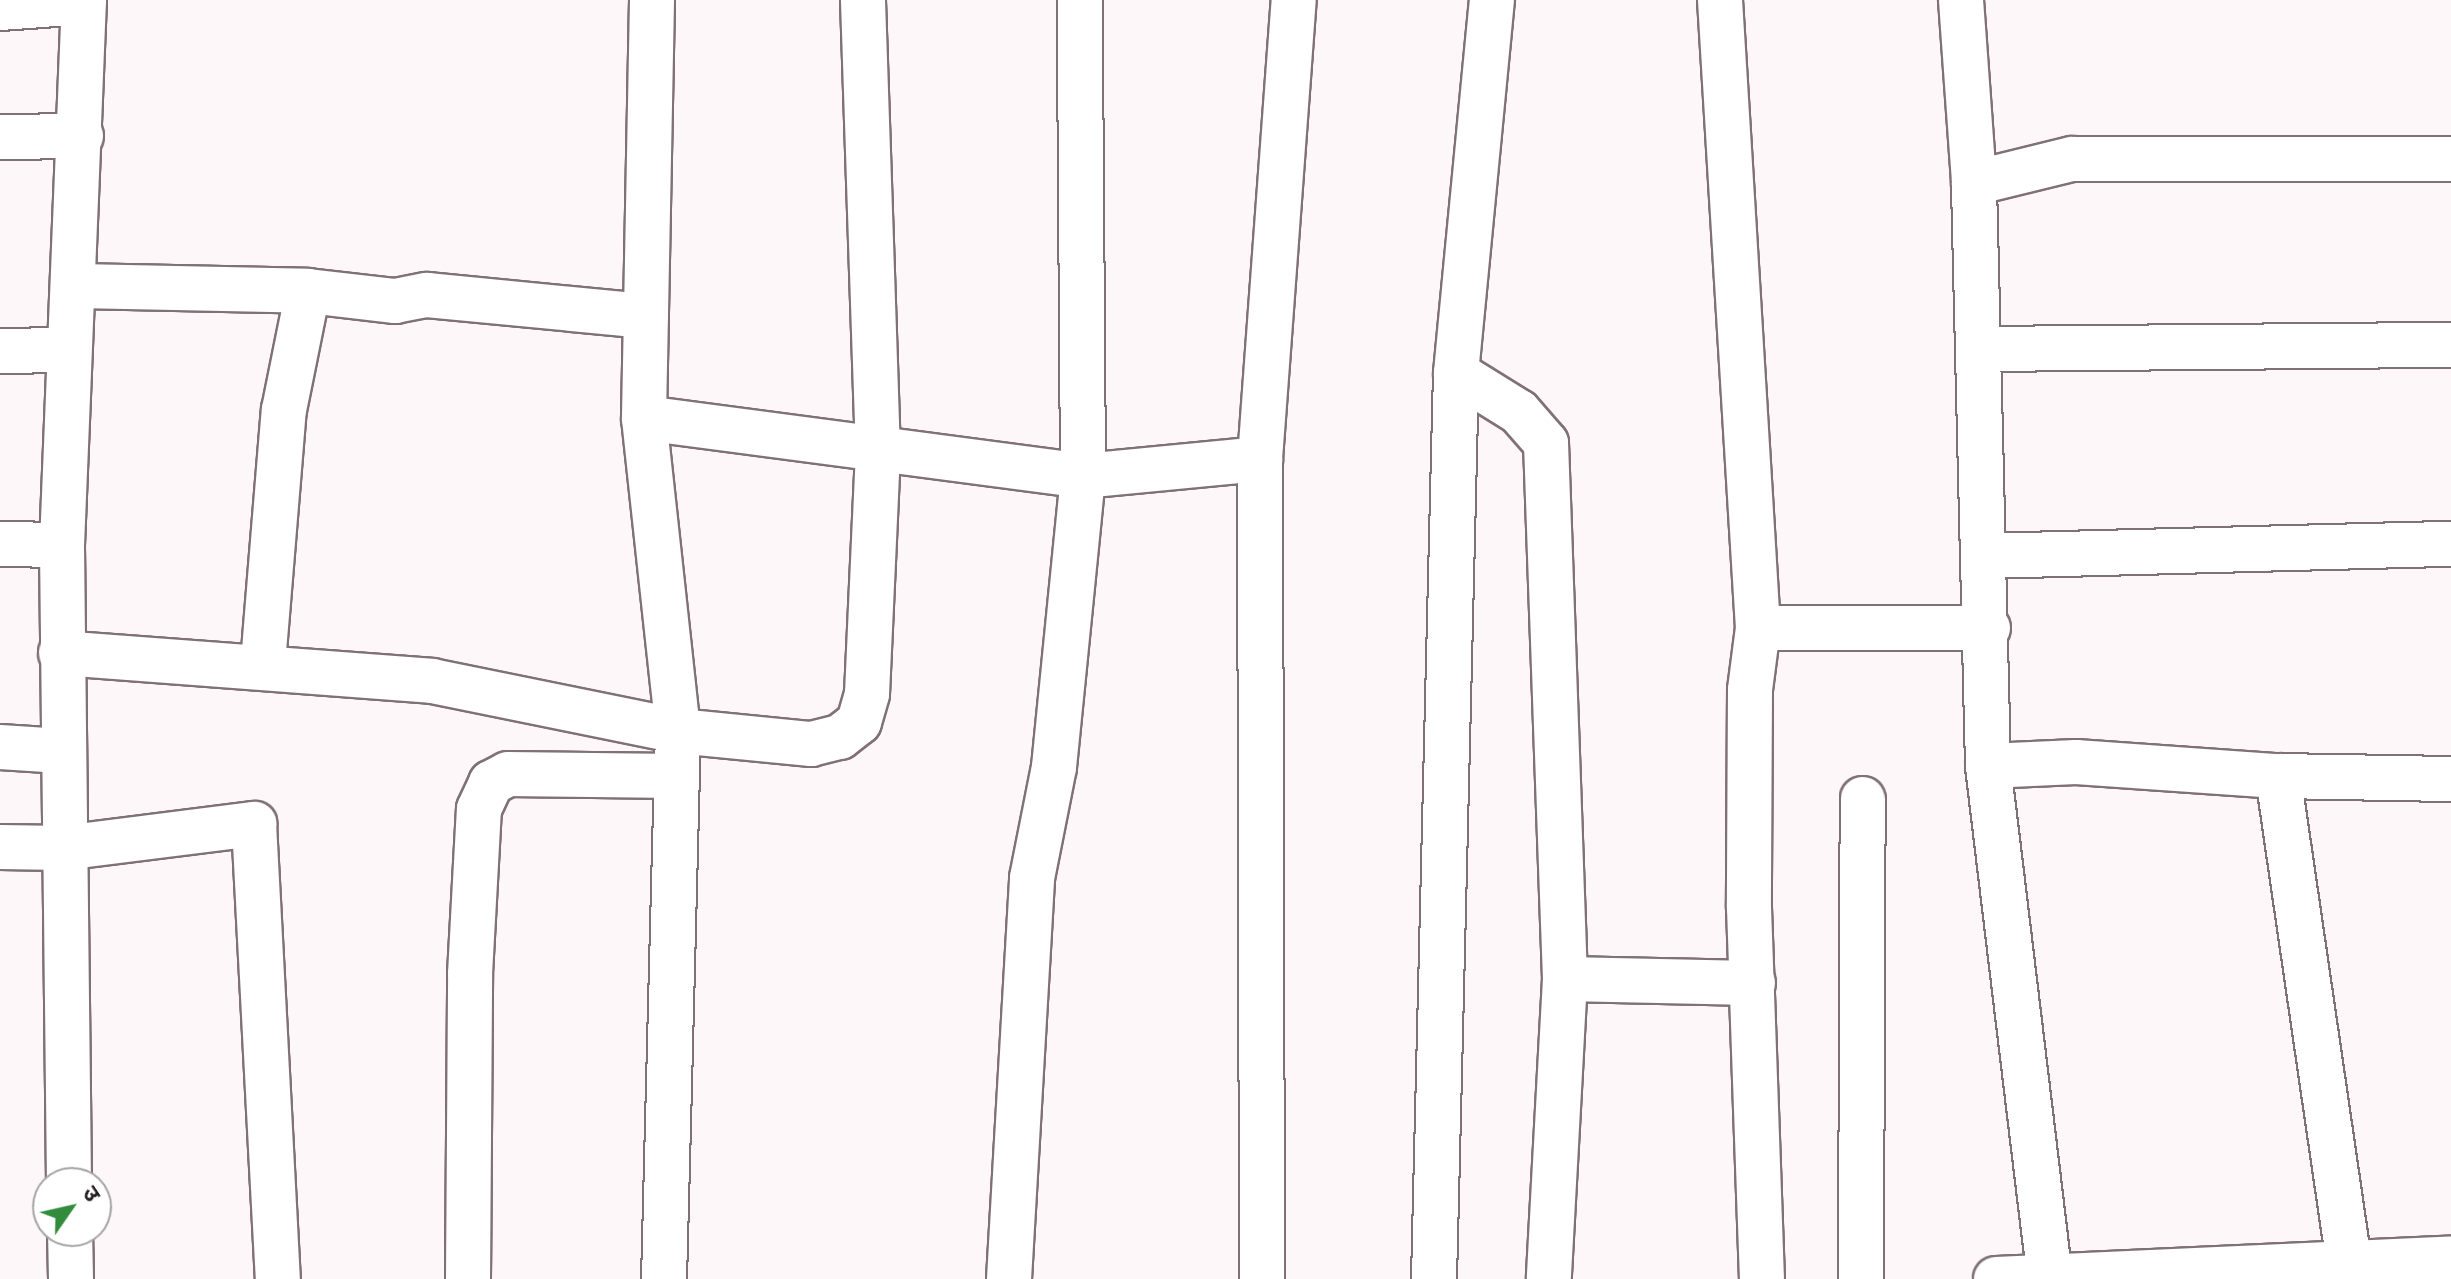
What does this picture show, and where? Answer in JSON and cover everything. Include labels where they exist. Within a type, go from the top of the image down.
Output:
[{"type":"street","points":[[652,0],[644,418],[678,731],[664,1279]]},
{"type":"street","points":[[61,653],[263,663],[432,681],[678,731],[811,744],[840,737],[859,722],[867,694],[878,453],[862,0]]},
{"type":"street","points":[[1009,1279],[1032,878],[1054,767],[1083,476],[1080,0]]},
{"type":"street","points":[[1262,1279],[1260,459],[1294,0]]},
{"type":"street","points":[[1434,1279],[1456,373],[1492,0]]},
{"type":"street","points":[[1720,0],[1758,628],[1750,690],[1753,983],[1762,1279]]},
{"type":"street","points":[[1961,0],[1974,183],[1988,628],[1988,766],[2049,1276]]},
{"type":"street","points":[[0,8],[84,1],[78,286],[66,350],[62,545],[69,1167]]},
{"type":"street","points":[[0,137],[81,136]]},
{"type":"street","points":[[1974,183],[2072,159],[2451,159]]},
{"type":"street","points":[[78,286],[308,291],[646,316]]},
{"type":"street","points":[[263,663],[284,410],[308,291]]},
{"type":"street","points":[[1978,349],[2451,345]]},
{"type":"street","points":[[0,351],[66,350]]},
{"type":"street","points":[[1456,373],[1519,412],[1546,443],[1565,979],[1549,1279]]},
{"type":"street","points":[[644,418],[878,453],[1083,476],[1260,459]]},
{"type":"street","points":[[0,544],[62,545]]},
{"type":"street","points":[[1985,556],[2451,544]]},
{"type":"street","points":[[1758,628],[1988,628]]},
{"type":"street","points":[[0,747],[62,751]]},
{"type":"street","points":[[1988,766],[2076,762],[2278,776],[2451,779]]},
{"type":"street","points":[[468,1279],[470,974],[479,809],[491,783],[520,772],[676,776]]},
{"type":"street","points":[[2278,776],[2349,1262]]},
{"type":"street","points":[[1861,1279],[1863,799]]},
{"type":"street","points":[[0,847],[63,848],[254,824],[278,1279]]},
{"type":"street","points":[[1565,979],[1753,983]]},
{"type":"street","points":[[70,1247],[71,1279]]},
{"type":"street","points":[[1996,1279],[2240,1276],[2349,1262],[2451,1258]]}]
